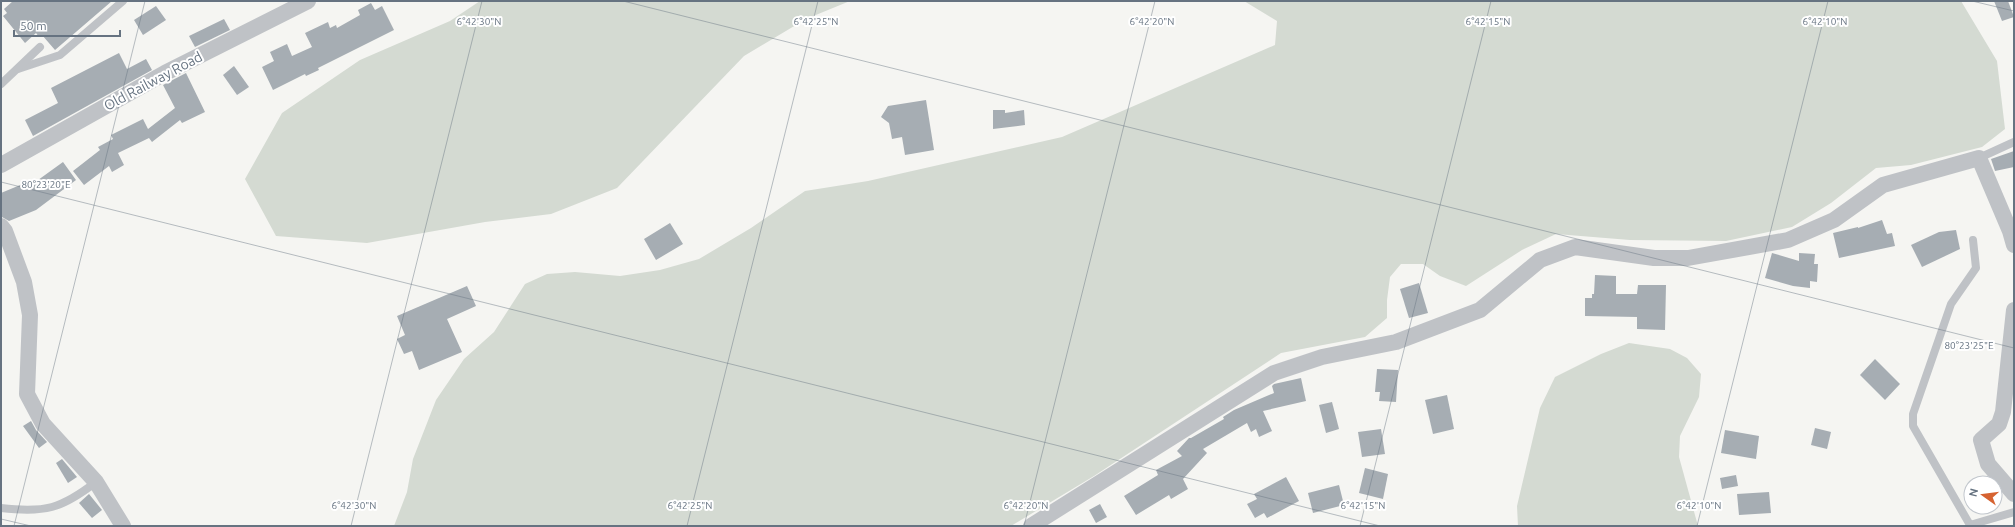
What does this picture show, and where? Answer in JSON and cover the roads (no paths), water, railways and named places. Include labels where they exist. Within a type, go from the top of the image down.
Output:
[{"type":"street","name":"Old Railway Road","points":[[1,165],[165,73],[308,1]]},
{"type":"street","points":[[1032,526],[1274,373],[1322,357],[1396,342],[1480,310],[1540,260],[1575,247],[1654,258],[1688,258],[1788,240],[1834,220],[1883,185],[1979,158],[2010,231],[2014,245]]},
{"type":"street","points":[[1,226],[5,231],[24,282],[30,315],[27,394],[44,424],[96,482],[123,526]]},
{"type":"street","points":[[2014,310],[2003,412],[1999,424],[1980,440],[1988,464],[2014,494]]},
{"type":"lane","points":[[18,69],[60,55],[123,1]]},
{"type":"lane","points":[[1,84],[40,47]]},
{"type":"lane","points":[[1979,158],[2014,142]]},
{"type":"lane","points":[[1973,240],[1976,268],[1951,304],[1913,414],[1913,426],[1970,525],[2014,512]]},
{"type":"lane","points":[[1,508],[28,511],[62,505],[96,482]]}]
